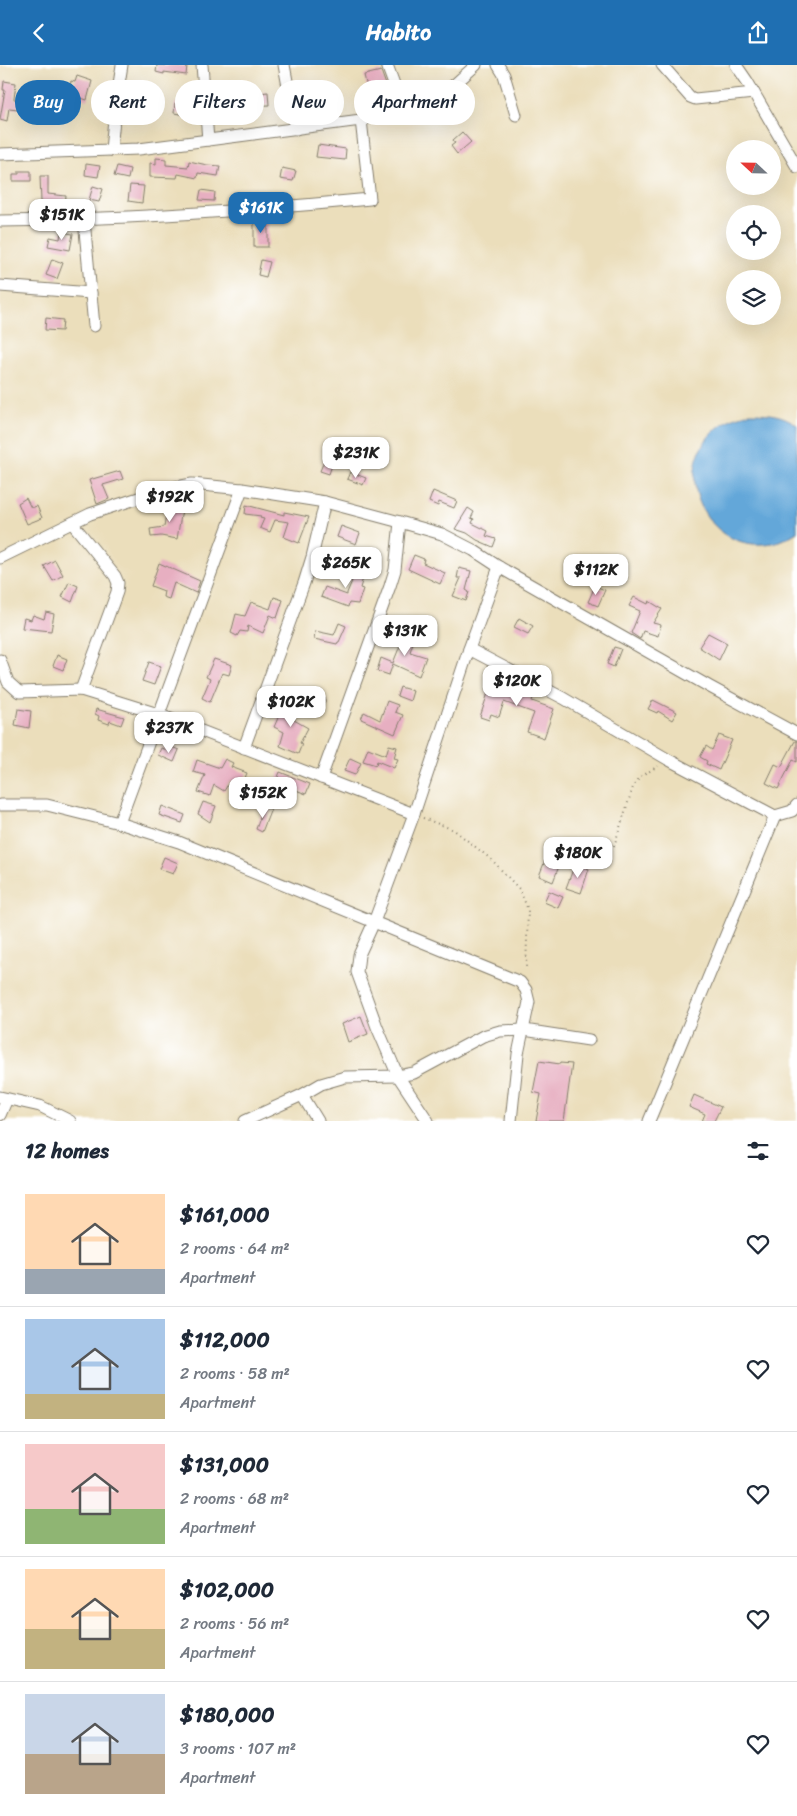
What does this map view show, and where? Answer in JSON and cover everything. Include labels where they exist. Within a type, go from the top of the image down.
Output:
[{"type":"street","points":[[111,150],[114,109],[122,65]]},
{"type":"street","points":[[202,65],[208,140]]},
{"type":"street","points":[[284,65],[296,129]]},
{"type":"street","points":[[387,65],[392,80]]},
{"type":"street","points":[[460,80],[476,65]]},
{"type":"street","points":[[498,65],[504,75],[516,115]]},
{"type":"street","points":[[662,65],[690,97],[695,99],[754,93]]},
{"type":"street","points":[[736,65],[797,167]]},
{"type":"street","points":[[0,155],[140,149],[354,121]]},
{"type":"street","points":[[0,221],[84,220],[214,212],[370,199],[362,125]]},
{"type":"street","points":[[84,220],[94,325]]},
{"type":"street","points":[[0,286],[91,293]]},
{"type":"street","points":[[0,558],[90,515],[166,489],[192,484],[242,489],[325,502],[442,534],[474,550],[499,567],[797,734]]},
{"type":"street","points":[[119,823],[242,489]]},
{"type":"street","points":[[244,748],[304,583],[325,502]]},
{"type":"street","points":[[321,778],[390,587],[395,570],[400,522]]},
{"type":"street","points":[[72,523],[115,576],[118,583],[118,592],[82,690]]},
{"type":"street","points":[[428,1121],[398,1076],[377,1027],[357,972],[360,955],[414,814],[469,649],[499,567]]},
{"type":"street","points":[[469,649],[563,697],[669,760],[775,817],[792,811],[797,805]]},
{"type":"street","points":[[0,660],[8,682],[19,692],[82,690],[158,714],[414,814]]},
{"type":"street","points":[[0,805],[46,805],[119,823],[179,842],[520,982],[526,990],[529,1002],[518,1054],[511,1121]]},
{"type":"street","points":[[649,1121],[775,817]]},
{"type":"street","points":[[245,1121],[302,1095],[321,1084],[345,1077],[398,1076],[414,1073],[483,1036],[500,1031],[524,1030],[589,1040]]},
{"type":"street","points":[[302,1095],[318,1121]]},
{"type":"street","points":[[0,1115],[3,1098],[40,1106],[70,1121]]},
{"type":"path","points":[[614,845],[632,787],[640,777],[669,760]]},
{"type":"path","points":[[414,814],[454,830],[492,860],[520,890],[528,910],[526,968]]},
{"type":"water","points":[[750,413],[781,416],[797,425],[797,532],[780,541],[753,544],[730,537],[712,523],[700,504],[695,481],[697,459],[708,437],[729,420]]},
{"type":"building","points":[[157,65],[187,66],[186,75],[156,72]]},
{"type":"building","points":[[381,71],[384,80],[365,80],[364,75]]},
{"type":"building","points":[[77,76],[91,81],[87,100],[81,98],[81,80],[76,80]]},
{"type":"building","points":[[4,81],[15,83],[15,109],[9,108],[7,121],[0,119],[5,90],[3,90]]},
{"type":"building","points":[[264,92],[268,92],[269,105],[264,105]]},
{"type":"building","points":[[462,132],[471,142],[457,154],[451,146],[455,143],[453,140]]},
{"type":"building","points":[[318,145],[346,149],[345,160],[316,157]]},
{"type":"building","points":[[156,158],[166,159],[166,165],[188,167],[189,161],[220,166],[218,176],[198,173],[197,178],[178,174],[177,178],[150,177],[150,163],[156,164]]},
{"type":"building","points":[[86,164],[100,166],[98,177],[85,175]]},
{"type":"building","points":[[117,166],[130,169],[128,179],[114,176]]},
{"type":"building","points":[[282,168],[296,171],[293,181],[280,179]]},
{"type":"building","points":[[19,171],[31,171],[31,181],[13,181],[13,174],[19,174]]},
{"type":"building","points":[[40,176],[48,176],[48,194],[66,196],[65,205],[41,202]]},
{"type":"building","points":[[130,185],[144,186],[142,203],[128,201]]},
{"type":"building","points":[[93,186],[103,189],[99,202],[89,200]]},
{"type":"building","points":[[201,190],[215,192],[214,201],[199,200]]},
{"type":"building","points":[[254,222],[268,222],[268,247],[254,247]]},
{"type":"building","points":[[61,232],[73,234],[70,250],[48,246],[50,237],[60,239]]},
{"type":"building","points":[[52,259],[63,263],[57,279],[46,275]]},
{"type":"building","points":[[261,260],[270,262],[266,277],[258,275]]},
{"type":"building","points":[[46,318],[63,320],[62,331],[45,330]]},
{"type":"building","points":[[326,456],[334,459],[329,474],[320,471]]},
{"type":"building","points":[[120,471],[123,479],[103,485],[109,499],[97,504],[89,480]]},
{"type":"building","points":[[350,472],[366,478],[363,485],[347,479]]},
{"type":"building","points":[[433,491],[457,501],[454,508],[439,502],[438,506],[429,502]]},
{"type":"building","points":[[26,498],[31,508],[37,506],[42,518],[27,524],[18,503]]},
{"type":"building","points":[[174,503],[183,504],[177,539],[161,536],[151,537],[150,529],[164,527],[167,507],[173,508]]},
{"type":"building","points":[[246,505],[284,515],[284,512],[309,517],[299,543],[284,537],[289,522],[275,520],[270,532],[260,528],[264,519],[260,518],[261,516],[245,514]]},
{"type":"building","points":[[468,508],[474,512],[471,518],[474,519],[472,523],[488,531],[486,536],[496,539],[493,547],[467,533],[455,529]]},
{"type":"building","points":[[341,526],[360,533],[356,544],[337,537]]},
{"type":"building","points":[[414,555],[424,559],[423,563],[445,573],[440,584],[408,569]]},
{"type":"building","points":[[55,560],[63,575],[53,581],[44,566]]},
{"type":"building","points":[[159,563],[200,581],[196,593],[174,583],[169,599],[163,597],[164,591],[151,586]]},
{"type":"building","points":[[343,565],[349,568],[349,570],[364,575],[360,588],[363,589],[358,604],[349,603],[348,607],[321,597],[325,587],[347,595],[352,581],[338,574]]},
{"type":"building","points":[[459,568],[471,571],[466,590],[469,592],[466,601],[453,596],[461,578],[457,578]]},
{"type":"building","points":[[69,582],[78,586],[72,602],[62,597]]},
{"type":"building","points":[[595,586],[605,590],[598,606],[588,602]]},
{"type":"building","points":[[274,597],[283,600],[277,618],[270,615],[263,633],[248,626],[247,632],[240,631],[237,636],[231,633],[236,614],[245,616],[251,602],[270,609]]},
{"type":"building","points":[[634,597],[648,604],[649,601],[662,609],[653,623],[661,625],[658,636],[643,631],[640,639],[631,633],[640,611],[629,606]]},
{"type":"building","points":[[46,612],[54,614],[51,631],[22,628],[24,618],[31,620],[33,615],[44,619]]},
{"type":"building","points":[[519,618],[533,626],[528,634],[514,627]]},
{"type":"building","points":[[339,623],[346,626],[337,644],[314,639],[315,631],[334,635]]},
{"type":"building","points":[[408,626],[417,630],[410,652],[426,657],[419,676],[393,664],[389,675],[377,671],[381,658],[393,663]]},
{"type":"building","points":[[708,633],[727,643],[719,660],[699,647]]},
{"type":"building","points":[[614,647],[621,649],[614,667],[607,664]]},
{"type":"building","points":[[57,655],[67,659],[63,670],[53,666]]},
{"type":"building","points":[[214,659],[232,665],[229,675],[222,673],[210,702],[202,698],[210,679],[206,677]]},
{"type":"building","points":[[149,662],[161,666],[154,685],[142,681]]},
{"type":"building","points":[[492,681],[533,698],[532,701],[554,709],[544,738],[527,732],[534,713],[504,702],[499,717],[491,714],[489,720],[480,717]]},
{"type":"building","points":[[400,687],[413,691],[410,701],[397,696]]},
{"type":"building","points":[[302,691],[315,699],[316,695],[326,699],[322,709],[297,700]]},
{"type":"building","points":[[286,700],[300,707],[294,720],[308,728],[300,743],[302,744],[298,754],[280,746],[284,732],[274,727]]},
{"type":"building","points":[[653,700],[677,712],[672,720],[658,711],[657,713],[648,709]]},
{"type":"building","points":[[387,701],[398,705],[395,712],[403,715],[395,734],[361,719],[364,712],[380,720]]},
{"type":"building","points":[[18,709],[31,711],[29,728],[15,725]]},
{"type":"building","points":[[96,709],[124,717],[121,725],[110,721],[109,724],[98,720],[99,716],[95,714]]},
{"type":"building","points":[[719,735],[732,740],[719,770],[706,764],[707,761],[700,757],[706,746],[712,750]]},
{"type":"building","points":[[795,741],[797,741],[797,762],[793,760],[778,789],[766,783],[775,764],[781,767]]},
{"type":"building","points":[[389,745],[397,747],[394,758],[398,759],[394,768],[377,761],[376,765],[363,761],[368,748],[386,755]]},
{"type":"building","points":[[169,746],[179,750],[174,762],[158,755],[161,748],[167,750]]},
{"type":"building","points":[[350,758],[361,763],[355,775],[344,771]]},
{"type":"building","points":[[225,759],[233,763],[231,767],[247,773],[242,785],[230,781],[224,791],[214,785],[210,796],[198,792],[205,775],[193,772],[197,760],[220,768]]},
{"type":"building","points":[[280,772],[310,784],[306,794],[276,782]]},
{"type":"building","points":[[203,802],[216,806],[210,822],[198,814]]},
{"type":"building","points":[[162,806],[185,815],[182,823],[159,815]]},
{"type":"building","points":[[264,807],[271,809],[262,832],[256,829]]},
{"type":"building","points":[[548,853],[562,858],[553,882],[539,876]]},
{"type":"building","points":[[164,857],[178,863],[173,874],[159,869]]},
{"type":"building","points":[[575,864],[589,869],[581,893],[566,888]]},
{"type":"building","points":[[549,891],[563,897],[558,908],[544,902]]},
{"type":"building","points":[[361,1016],[368,1034],[348,1042],[342,1024]]},
{"type":"building","points":[[539,1061],[572,1064],[564,1121],[536,1121],[541,1094],[533,1092]]},
{"type":"building","points":[[694,1095],[721,1107],[714,1121],[702,1121],[705,1114],[689,1107]]}]
